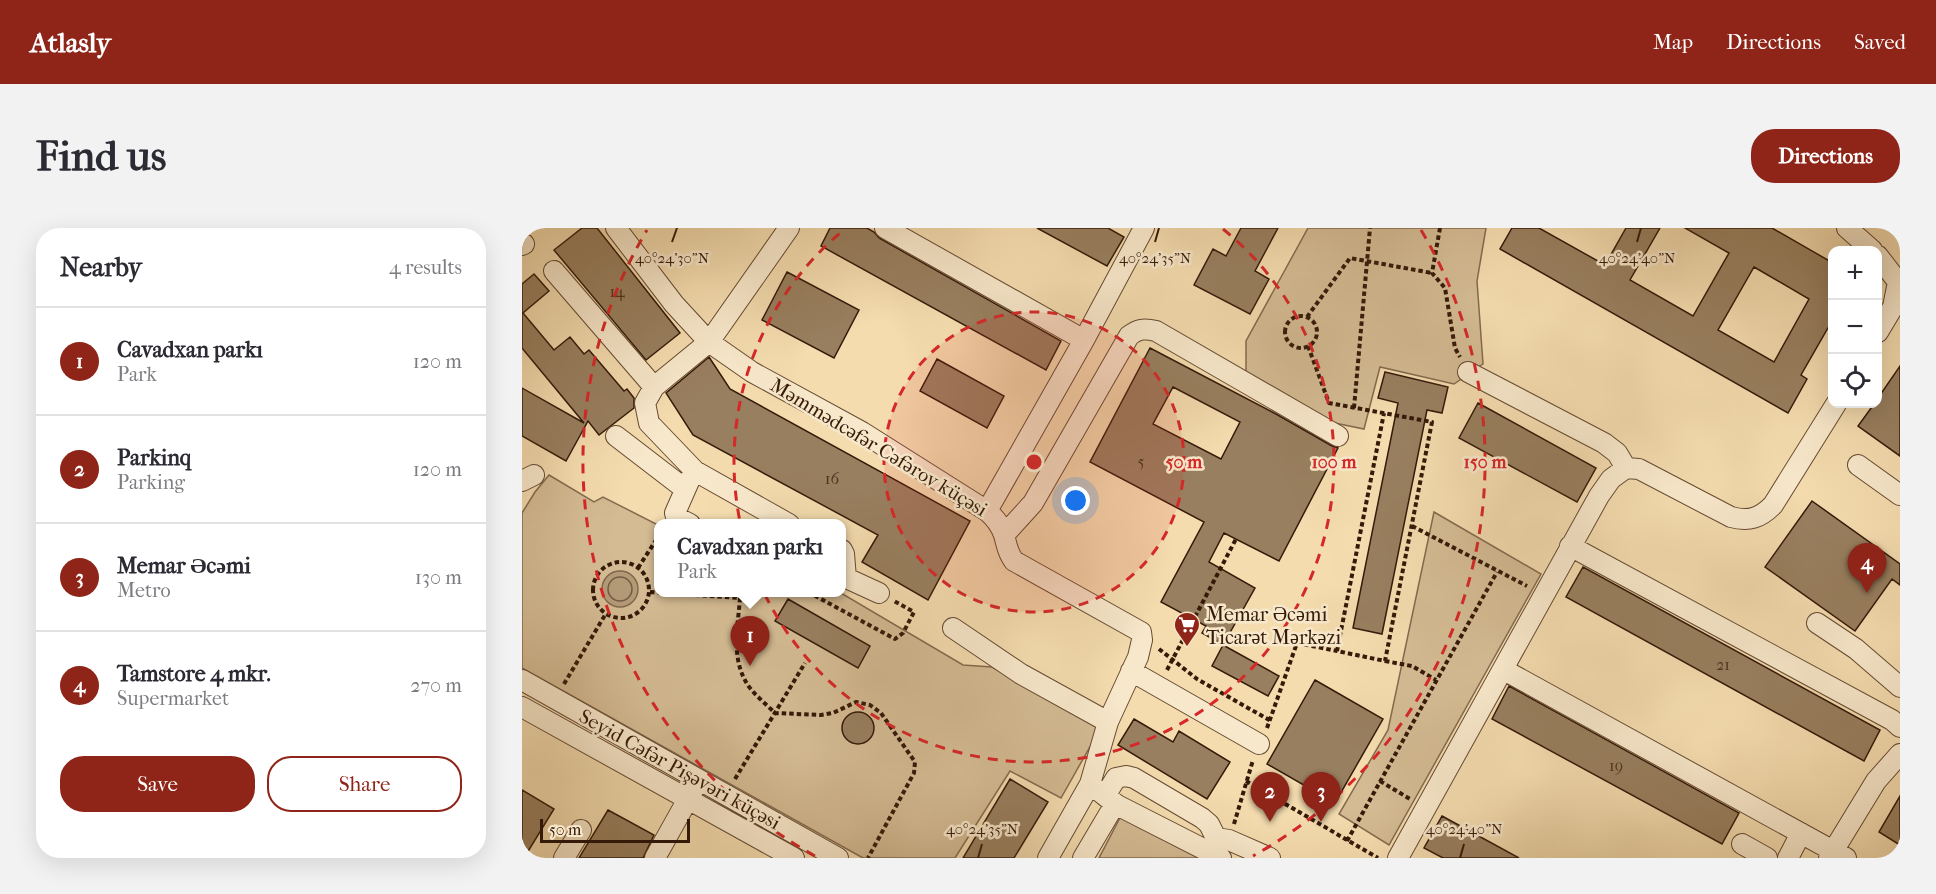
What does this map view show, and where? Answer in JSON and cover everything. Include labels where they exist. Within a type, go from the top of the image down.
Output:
[{"type":"street","name":"Məmmədcəfər Cəfərov küçəsi","points":[[616,228],[674,304],[709,342],[752,372],[862,432],[987,511],[994,517],[1004,535],[1006,546],[1014,561],[1141,632],[1143,636]]},
{"type":"street","points":[[780,519],[695,471],[649,423],[645,403],[654,387],[709,342],[789,228]]},
{"type":"street","points":[[885,228],[1084,340]]},
{"type":"street","points":[[987,511],[1084,340],[1144,228]]},
{"type":"street","points":[[1847,228],[1867,246]]},
{"type":"street","points":[[1882,260],[1899,279],[1893,307],[1882,325]]},
{"type":"street","points":[[555,271],[654,387]]},
{"type":"street","points":[[1004,535],[1033,503],[1129,336],[1137,330],[1147,328],[1156,331],[1338,436]]},
{"type":"street","points":[[1468,372],[1604,443],[1617,453],[1626,468]]},
{"type":"street","points":[[1398,858],[1504,670],[1570,546],[1611,479],[1626,468],[1639,469],[1731,517],[1743,521],[1754,519],[1773,505],[1834,408]]},
{"type":"street","points":[[616,436],[685,489]]},
{"type":"street","points":[[1858,465],[1900,495]]},
{"type":"street","points":[[680,519],[675,513],[695,471]]},
{"type":"street","points":[[1570,546],[1892,720],[1900,728]]},
{"type":"street","points":[[846,578],[879,593]]},
{"type":"street","points":[[1817,623],[1856,650],[1900,687]]},
{"type":"street","points":[[953,628],[1021,674],[1108,722]]},
{"type":"street","points":[[1083,858],[1112,809],[1104,795],[1108,722],[1138,657],[1143,636]]},
{"type":"street","points":[[1504,670],[1801,832],[1836,856],[1876,781],[1900,754]]},
{"type":"street","points":[[1131,671],[1259,744]]},
{"type":"street","name":"Seyid Cəfər Pişəvəri küçəsi","points":[[522,680],[838,858]]},
{"type":"street","name":"Seyid Cəfər Pişəvəri küçəsi","points":[[522,707],[794,858]]},
{"type":"street","points":[[1048,858],[1104,795],[1116,778],[1126,776],[1134,778],[1202,818],[1209,824],[1219,847]]},
{"type":"street","points":[[655,858],[699,780]]},
{"type":"street","points":[[1104,795],[1219,847],[1270,858]]},
{"type":"street","points":[[564,858],[581,830]]},
{"type":"street","points":[[1788,858],[1801,832]]},
{"type":"street","points":[[1742,844],[1767,858]]},
{"type":"path","points":[[1354,408],[1370,228]]},
{"type":"path","points":[[1432,273],[1440,228]]},
{"type":"path","points":[[1307,317],[1350,258],[1432,273],[1445,288],[1455,348],[1468,372]]},
{"type":"path","points":[[1297,316],[1312,320],[1317,329],[1315,339],[1308,346],[1293,345],[1287,337],[1289,322],[1297,316]]},
{"type":"path","points":[[1308,346],[1329,404],[1432,422],[1385,661]]},
{"type":"path","points":[[1337,651],[1384,413]]},
{"type":"path","points":[[1412,526],[1497,572],[1544,594]]},
{"type":"path","points":[[1158,686],[1236,539]]},
{"type":"path","points":[[638,568],[654,543]]},
{"type":"path","points":[[620,561],[638,568],[648,580],[650,592],[646,604],[639,613],[628,618],[616,619],[605,615],[597,606],[592,595],[593,583],[599,572],[608,564],[620,561]]},
{"type":"path","points":[[1347,841],[1497,572]]},
{"type":"path","points":[[650,592],[654,592]]},
{"type":"path","points":[[817,597],[891,638],[899,637],[914,612],[879,593]]},
{"type":"path","points":[[725,597],[745,597]]},
{"type":"path","points":[[740,598],[736,645],[737,663],[746,684],[775,713],[821,715],[833,713],[856,702],[870,705],[881,713],[915,762],[914,773],[868,858]]},
{"type":"path","points":[[556,699],[605,615]]},
{"type":"path","points":[[1143,636],[1197,679],[1271,721]]},
{"type":"path","points":[[1219,847],[1259,744],[1271,721],[1297,643],[1412,666],[1436,681]]},
{"type":"path","points":[[726,795],[805,663]]},
{"type":"path","points":[[1246,781],[1378,858]]},
{"type":"path","points":[[1380,781],[1425,808]]},
{"type":"shaded area","points":[[1308,228],[1486,228],[1477,281],[1483,364],[1454,384],[1380,367],[1364,429],[1330,422],[1246,374],[1246,341]]},
{"type":"shaded area","points":[[549,475],[594,502],[603,497],[654,523],[654,597],[846,596],[963,665],[992,667],[1100,729],[1061,798],[1010,771],[955,858],[863,858],[522,668],[522,513]]},
{"type":"shaded area","points":[[1434,512],[1541,574],[1389,845],[1339,814],[1388,730]]},
{"type":"shaded area","points":[[1122,814],[1207,858],[1099,858]]},
{"type":"water","points":[[620,571],[633,576],[638,589],[633,602],[620,607],[607,602],[602,589],[607,576]]},
{"type":"building","points":[[582,228],[597,228],[680,333],[646,360],[554,250]]},
{"type":"building","points":[[830,228],[867,228],[879,238],[1061,341],[1046,370],[821,246]]},
{"type":"building","points":[[1037,228],[1108,228],[1124,237],[1107,266]]},
{"type":"building","points":[[1241,228],[1278,228],[1255,271],[1269,279],[1250,314],[1194,285],[1213,249],[1226,256]]},
{"type":"building","points":[[1512,228],[1539,228],[1605,265],[1626,228],[1660,228],[1630,280],[1693,316],[1729,253],[1685,228],[1772,228],[1828,260],[1828,328],[1801,375],[1807,379],[1788,413],[1500,249]],"holes":[[[1754,267],[1809,299],[1774,362],[1718,330]]]},
{"type":"building","points":[[787,272],[859,310],[834,358],[762,320]]},
{"type":"building","points":[[534,274],[549,291],[523,313],[554,350],[570,337],[584,354],[589,350],[624,391],[627,389],[634,398],[634,408],[599,435],[588,421],[566,461],[522,436],[522,388],[584,423],[522,348],[522,284]]},
{"type":"building","points":[[1150,348],[1338,448],[1279,561],[1224,533],[1209,562],[1255,588],[1223,645],[1202,633],[1206,626],[1161,602],[1204,522],[1090,462]],"holes":[[[1173,387],[1240,422],[1221,459],[1153,424]]]},
{"type":"building","points":[[709,357],[730,389],[970,521],[928,600],[862,562],[878,535],[693,435],[666,393]]},
{"type":"building","points":[[937,359],[1004,396],[987,428],[920,391]]},
{"type":"building","points":[[1900,366],[1900,456],[1858,426],[1871,408],[1882,408],[1882,392]]},
{"type":"building","points":[[1385,372],[1448,387],[1442,413],[1427,410],[1382,634],[1353,628],[1398,403],[1378,398]]},
{"type":"building","points":[[1478,403],[1596,468],[1577,502],[1459,438]]},
{"type":"building","points":[[1812,501],[1900,564],[1900,585],[1892,579],[1855,631],[1765,567]]},
{"type":"building","points":[[1583,567],[1880,730],[1864,761],[1566,597]]},
{"type":"building","points":[[788,599],[870,646],[858,668],[775,621]]},
{"type":"building","points":[[1223,645],[1279,676],[1268,696],[1212,666]]},
{"type":"building","points":[[1315,680],[1383,719],[1335,803],[1267,764]]},
{"type":"building","points":[[1509,686],[1739,813],[1722,844],[1492,719]]},
{"type":"building","points":[[858,712],[869,717],[874,728],[869,739],[858,744],[847,739],[842,728],[847,717]]},
{"type":"building","points":[[1134,719],[1173,742],[1179,731],[1230,762],[1207,799],[1118,745]]},
{"type":"building","points":[[1010,779],[1048,802],[1014,858],[963,858]]},
{"type":"building","points":[[522,790],[554,809],[524,858],[522,858]]},
{"type":"building","points":[[1900,796],[1900,845],[1879,832]]},
{"type":"building","points":[[608,810],[654,835],[643,858],[579,858]]},
{"type":"building","points":[[1442,816],[1519,858],[1443,858],[1424,848]]},
{"type":"place","name":"Tamstore 4 mkr.","points":[[1867,593]]},
{"type":"place","name":"Memar Əcəmi Ticarət Mərkəzi","points":[[1187,648]]},
{"type":"place","name":"Cavadxan parkı","points":[[750,666]]},
{"type":"place","name":"Parkinq","points":[[1270,822]]},
{"type":"place","name":"Memar Əcəmi","points":[[1321,822]]}]
